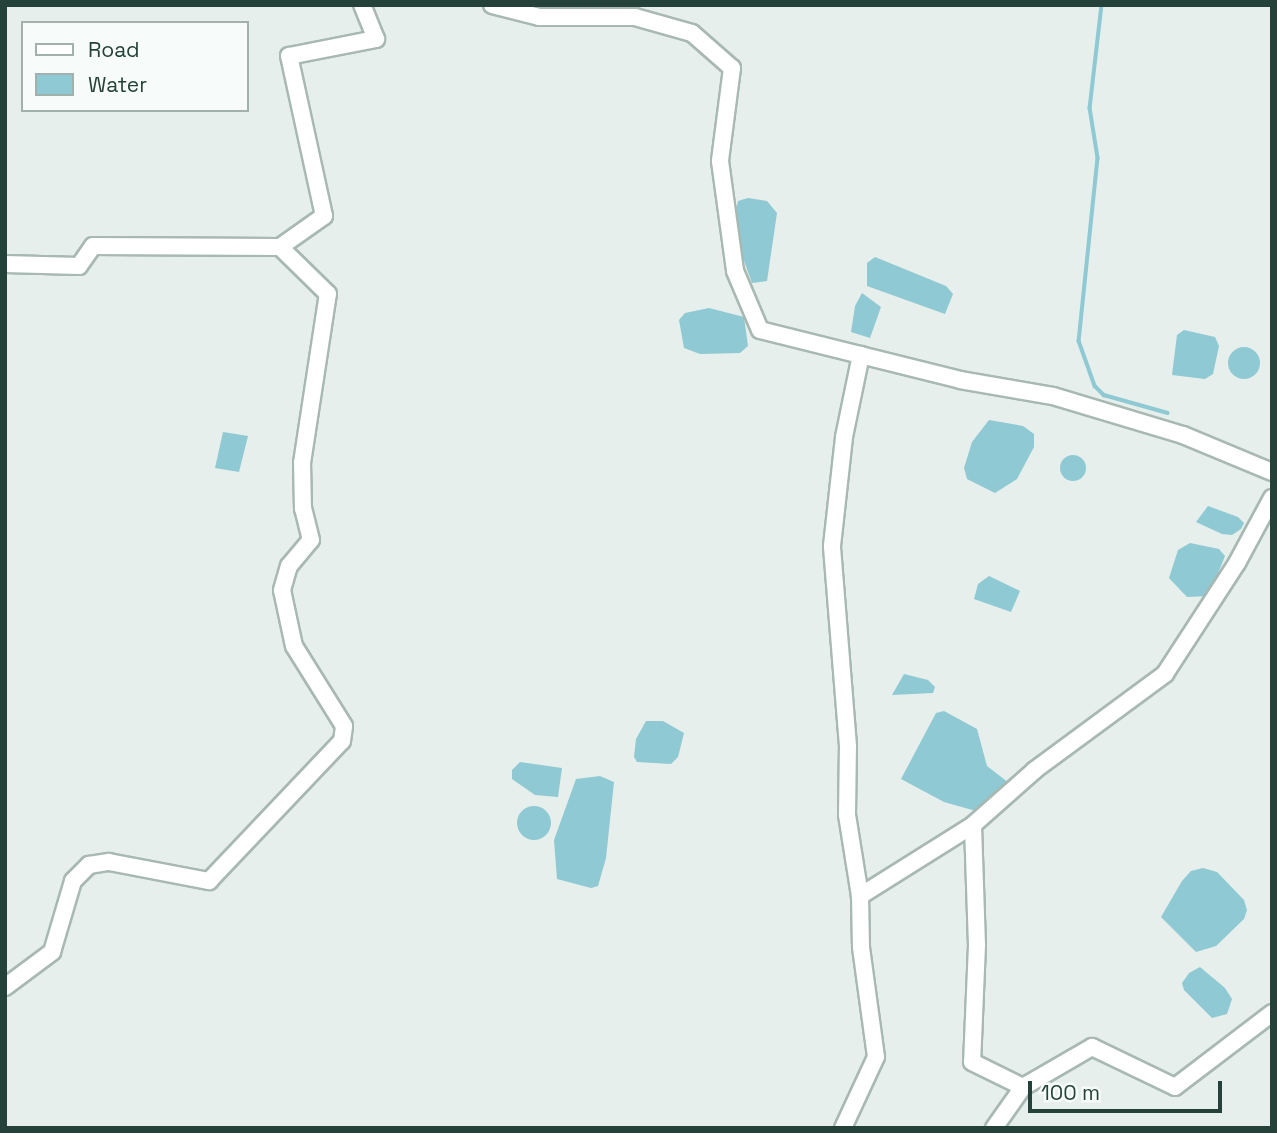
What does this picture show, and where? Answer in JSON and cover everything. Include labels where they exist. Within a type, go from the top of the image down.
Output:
[{"type":"street","points":[[5,264],[79,266],[93,246],[280,247],[324,216],[289,56],[376,39],[362,5]]},
{"type":"street","points":[[492,5],[540,17],[635,17],[692,33],[732,68],[720,161],[735,271],[760,330],[861,355],[1053,396],[1183,435],[1272,472]]},
{"type":"street","points":[[5,987],[52,952],[73,881],[89,865],[109,862],[209,881],[342,741],[344,726],[294,646],[282,590],[289,566],[311,540],[303,509],[302,463],[328,294],[280,247]]},
{"type":"street","points":[[843,1128],[876,1056],[861,947],[860,896],[847,815],[848,747],[832,546],[844,437],[861,355]]},
{"type":"street","points":[[860,896],[972,825],[1035,770],[1165,674],[1237,563],[1272,498]]},
{"type":"street","points":[[972,825],[977,945],[972,1062],[1023,1087]]},
{"type":"street","points":[[994,1128],[1023,1087],[1092,1047],[1175,1087],[1272,1013]]},
{"type":"water","points":[[748,198],[767,201],[777,213],[767,281],[752,283],[743,258],[736,212],[738,201]]},
{"type":"water","points":[[875,257],[946,286],[953,294],[945,314],[867,286],[867,263]]},
{"type":"water","points":[[862,293],[881,307],[870,338],[851,332],[855,306]]},
{"type":"water","points":[[709,308],[744,317],[748,346],[740,353],[700,354],[684,348],[679,320],[685,313]]},
{"type":"water","points":[[1184,330],[1215,337],[1219,346],[1213,374],[1205,379],[1172,375],[1177,335]]},
{"type":"water","points":[[1244,347],[1255,352],[1260,363],[1255,374],[1244,379],[1233,374],[1228,363],[1233,352]]},
{"type":"water","points":[[989,420],[1023,426],[1034,434],[1034,447],[1017,479],[995,493],[967,479],[964,468],[972,442]]},
{"type":"water","points":[[223,432],[248,436],[239,472],[215,468]]},
{"type":"water","points":[[1073,455],[1082,459],[1086,468],[1082,477],[1073,481],[1064,477],[1060,468],[1064,459]]},
{"type":"water","points":[[1208,506],[1238,517],[1244,523],[1241,529],[1232,535],[1222,534],[1196,522]]},
{"type":"water","points":[[1190,543],[1219,549],[1225,556],[1209,596],[1187,597],[1169,578],[1178,550]]},
{"type":"water","points":[[989,576],[1020,591],[1011,612],[974,599],[978,584]]},
{"type":"water","points":[[904,674],[928,680],[935,687],[933,693],[892,695]]},
{"type":"water","points":[[944,711],[977,729],[987,766],[1009,783],[976,811],[944,802],[901,779],[936,713]]},
{"type":"water","points":[[646,721],[663,721],[684,733],[678,757],[671,764],[637,762],[634,757],[636,739]]},
{"type":"water","points":[[520,762],[562,768],[558,797],[535,795],[512,779],[512,770]]},
{"type":"water","points":[[600,776],[614,782],[606,858],[598,886],[591,888],[557,879],[554,840],[576,779]]},
{"type":"water","points":[[534,806],[546,811],[551,823],[546,835],[534,840],[522,835],[517,823],[522,811]]},
{"type":"water","points":[[1203,868],[1217,872],[1244,900],[1247,910],[1244,919],[1216,946],[1196,952],[1161,917],[1182,881],[1191,871]]},
{"type":"water","points":[[1200,967],[1225,988],[1232,999],[1227,1014],[1212,1018],[1184,990],[1182,983],[1189,973]]},
{"type":"waterway","points":[[1102,5],[1090,108],[1098,158],[1079,341],[1095,386],[1104,395],[1168,413]]}]
